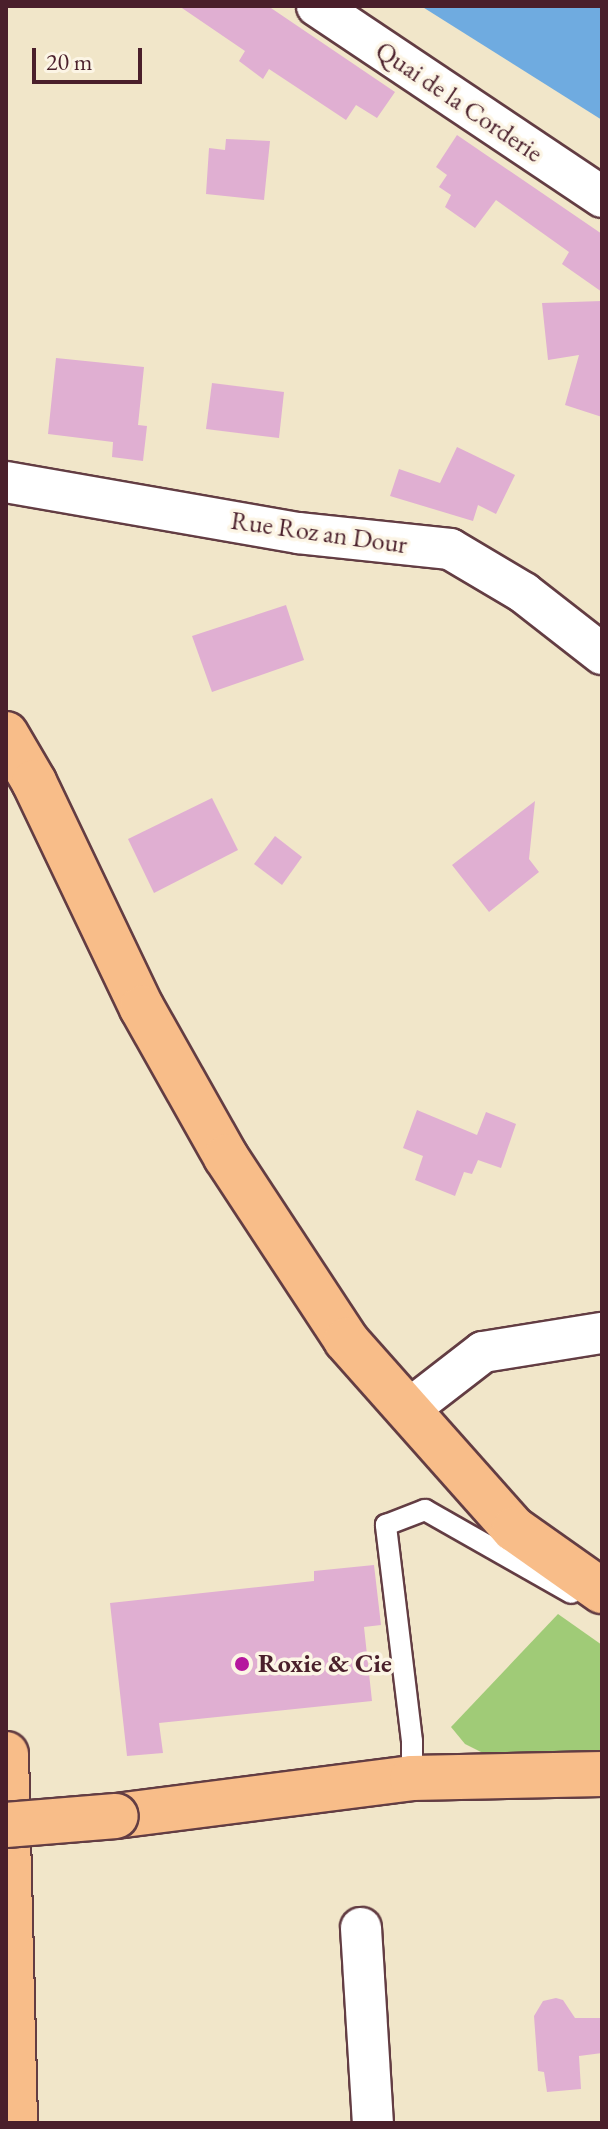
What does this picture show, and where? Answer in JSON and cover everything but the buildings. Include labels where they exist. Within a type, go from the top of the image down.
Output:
[{"type":"main road","points":[[6,734],[34,782],[142,1008],[226,1157],[346,1340],[514,1529],[602,1591]]},
{"type":"main road","points":[[6,1754],[15,2123]]},
{"type":"main road","points":[[6,1825],[116,1816],[412,1778],[602,1774]]},
{"type":"street","name":"Quai de la Corderie","points":[[317,6],[602,197]]},
{"type":"street","name":"Rue Roz an Dour","points":[[6,482],[298,533],[450,549],[524,593],[602,654]]},
{"type":"street","points":[[408,1410],[483,1352],[602,1333]]},
{"type":"street","points":[[361,1928],[373,2123]]},
{"type":"lane","points":[[412,1778],[412,1741],[386,1525],[425,1510],[602,1611]]},
{"type":"green space","points":[[558,1614],[602,1645],[602,1754],[487,1755],[465,1744],[451,1727]]},
{"type":"water","points":[[421,6],[602,6],[602,120]]},
{"type":"place","name":"Roxie & Cie","points":[[242,1664]]}]
